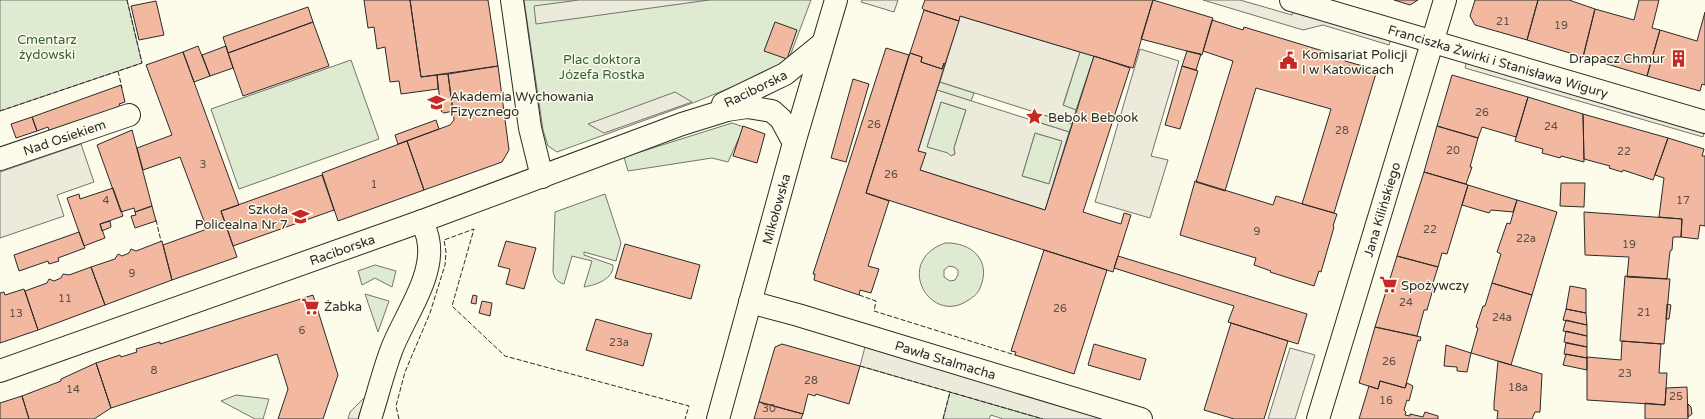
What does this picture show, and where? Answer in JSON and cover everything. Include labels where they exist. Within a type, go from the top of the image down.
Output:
[{"type":"street","points":[[512,0],[530,128],[542,178]]},
{"type":"street","name":"Mikołowska","points":[[718,419],[794,143],[836,0]]},
{"type":"street","name":"Franciszka Żwirki i Stanisława Wigury","points":[[1291,0],[1705,122]]},
{"type":"street","name":"Jana Kilińskiego","points":[[1318,419],[1445,0]]},
{"type":"street","name":"Raciborska","points":[[682,124],[785,74],[822,44]]},
{"type":"street","name":"Raciborska","points":[[0,371],[422,222],[682,124],[727,110],[748,107],[772,111],[781,119],[794,143]]},
{"type":"street","name":"Nad Osiekiem","points":[[0,159],[128,115]]},
{"type":"street","points":[[370,419],[391,352],[414,303],[427,267],[429,254],[428,239],[422,222]]},
{"type":"street","name":"Pawła Stalmacha","points":[[750,302],[798,315],[1141,419]]},
{"type":"green space","name":"Cmentarz żydowski","points":[[0,0],[127,0],[142,63],[0,111]]},
{"type":"green space","name":"Plac doktora Józefa Rostka","points":[[524,0],[811,0],[787,64],[698,101],[557,152],[548,146],[543,130]]},
{"type":"green space","points":[[1080,52],[1094,56],[1076,110],[1063,106]]},
{"type":"green space","points":[[351,60],[379,139],[239,189],[211,109]]},
{"type":"green space","points":[[940,82],[974,93],[971,101],[937,90]]},
{"type":"green space","points":[[941,102],[966,110],[954,148],[955,154],[951,156],[927,147]]},
{"type":"green space","points":[[1041,114],[1072,124],[1069,132],[1038,122]]},
{"type":"green space","points":[[732,123],[744,127],[728,162],[712,158],[628,171],[624,157]]},
{"type":"green space","points":[[1035,133],[1062,141],[1049,184],[1022,176]]},
{"type":"green space","points":[[605,194],[621,243],[616,261],[584,252],[584,255],[613,265],[611,274],[599,283],[584,287],[592,261],[572,256],[564,284],[559,282],[555,278],[553,271],[555,212]]},
{"type":"green space","points":[[945,243],[964,246],[977,255],[983,269],[983,278],[980,288],[976,294],[967,301],[953,306],[941,305],[930,298],[923,288],[919,276],[921,263],[929,252]],"holes":[[[949,266],[958,270],[958,275],[955,280],[950,281],[944,277],[944,270]]]},
{"type":"green space","points":[[375,265],[396,271],[392,287],[375,278],[362,285],[358,271]]},
{"type":"green space","points":[[365,294],[389,301],[378,332]]},
{"type":"green space","points":[[950,392],[1043,419],[1003,419],[991,415],[989,419],[943,419]]},
{"type":"green space","points":[[236,395],[269,399],[263,419],[255,419],[221,401]]},
{"type":"shaded area","points":[[579,0],[709,0],[536,24],[534,6]]},
{"type":"shaded area","points":[[862,0],[898,0],[894,12],[861,2]]},
{"type":"shaded area","points":[[1203,0],[1240,0],[1292,15],[1295,7],[1392,36],[1389,45],[1323,25],[1303,30]]},
{"type":"shaded area","points":[[960,16],[1080,52],[1063,105],[1076,110],[1072,124],[940,82]]},
{"type":"shaded area","points":[[1140,49],[1179,61],[1151,156],[1168,160],[1150,218],[1095,202]]},
{"type":"shaded area","points":[[1468,57],[1705,131],[1703,137],[1465,68]]},
{"type":"shaded area","points":[[937,90],[1069,132],[1045,210],[920,170],[925,154],[918,151]],"holes":[[[941,102],[966,110],[954,148],[955,154],[951,156],[948,153],[927,147]],[[1035,133],[1062,141],[1049,184],[1022,176]]]},
{"type":"shaded area","points":[[675,92],[692,102],[604,133],[588,124]]},
{"type":"shaded area","points":[[81,144],[94,182],[57,195],[64,216],[0,238],[0,172]]},
{"type":"shaded area","points":[[865,347],[1110,419],[1043,419],[860,366]]},
{"type":"shaded area","points":[[1290,348],[1315,355],[1295,419],[1268,419]]},
{"type":"shaded area","points":[[365,397],[358,419],[348,419],[350,412]]},
{"type":"building","points":[[364,0],[410,0],[421,77],[437,75],[438,89],[401,94],[399,81],[390,82],[385,47],[377,49],[374,27],[368,28]]},
{"type":"building","points":[[410,0],[488,0],[498,66],[421,77]]},
{"type":"building","points":[[925,0],[1153,0],[1133,68],[960,16],[959,21],[924,10],[922,8]]},
{"type":"building","points":[[1153,0],[1213,18],[1202,55],[1141,39]]},
{"type":"building","points":[[1394,0],[1418,0],[1410,5]]},
{"type":"building","points":[[1475,0],[1538,0],[1527,40],[1475,25],[1470,16]]},
{"type":"building","points":[[1538,0],[1569,0],[1595,9],[1583,57],[1527,40]]},
{"type":"building","points":[[1639,0],[1659,0],[1652,28],[1660,30],[1647,76],[1583,57],[1595,9],[1634,20]]},
{"type":"building","points":[[156,1],[164,35],[139,40],[131,6]]},
{"type":"building","points":[[308,7],[313,22],[228,53],[223,37]]},
{"type":"building","points":[[924,10],[959,21],[942,69],[921,62],[922,57],[910,53]]},
{"type":"building","name":"Drapacz Chmur","points":[[1705,12],[1705,85],[1702,84],[1700,91],[1647,76],[1660,30],[1697,41]]},
{"type":"building","points":[[1212,20],[1243,30],[1244,27],[1346,58],[1345,61],[1377,70],[1334,213],[1302,204],[1331,109],[1256,88],[1225,191],[1196,182],[1233,61],[1203,51]]},
{"type":"building","points":[[313,22],[329,66],[243,96],[228,53]]},
{"type":"building","points":[[775,22],[797,30],[787,59],[764,51]]},
{"type":"building","points":[[198,46],[210,76],[194,82],[183,52]]},
{"type":"building","points":[[226,46],[233,68],[210,76],[202,55]]},
{"type":"building","points":[[886,48],[909,55],[866,193],[889,201],[868,266],[879,269],[871,293],[860,290],[859,295],[814,280],[815,274],[813,274]]},
{"type":"building","points":[[1187,51],[1201,54],[1196,70],[1182,66]]},
{"type":"building","points":[[183,52],[239,205],[221,211],[237,257],[172,280],[163,245],[207,229],[180,157],[143,170],[137,148],[172,135],[146,65]]},
{"type":"building","points":[[910,53],[922,57],[921,62],[942,69],[944,63],[945,64],[918,151],[926,153],[920,170],[1045,210],[1094,56],[1130,68],[1083,212],[1121,224],[1124,213],[1131,215],[1113,272],[866,193]]},
{"type":"building","points":[[498,66],[509,150],[502,162],[424,190],[407,141],[450,125],[454,120],[448,74]]},
{"type":"building","points":[[1182,66],[1198,71],[1180,129],[1165,125]]},
{"type":"building","points":[[448,74],[453,111],[444,113],[441,111],[437,75]]},
{"type":"building","points":[[1452,75],[1528,97],[1516,137],[1482,127],[1478,138],[1437,126]]},
{"type":"building","points":[[853,79],[869,84],[846,162],[831,158]]},
{"type":"building","points":[[121,85],[125,102],[119,104],[120,106],[50,134],[48,127],[37,131],[32,117]]},
{"type":"building","points":[[1528,97],[1583,114],[1584,162],[1542,153],[1543,149],[1515,141]]},
{"type":"building","points":[[1583,114],[1668,138],[1653,180],[1623,170],[1622,172],[1609,168],[1610,166],[1584,159]]},
{"type":"building","points":[[32,117],[37,131],[16,138],[11,124]]},
{"type":"building","points":[[436,120],[439,129],[398,144],[395,135]]},
{"type":"building","points":[[743,126],[765,134],[757,163],[733,156]]},
{"type":"building","points":[[1437,126],[1478,138],[1470,167],[1472,167],[1466,184],[1424,172]]},
{"type":"building","points":[[132,130],[152,206],[135,212],[134,208],[121,212],[97,145]]},
{"type":"building","points":[[1668,138],[1704,149],[1702,156],[1705,156],[1705,226],[1700,225],[1698,239],[1681,237],[1682,219],[1659,217],[1664,178],[1655,175]]},
{"type":"building","points":[[407,141],[424,190],[338,221],[322,173]]},
{"type":"building","points":[[1424,172],[1468,185],[1447,254],[1442,253],[1438,267],[1397,256]]},
{"type":"building","points":[[322,175],[334,210],[233,246],[221,211]]},
{"type":"building","points":[[1195,181],[1273,205],[1276,196],[1337,214],[1321,272],[1319,271],[1314,286],[1270,272],[1271,271],[1254,265],[1256,258],[1180,235]]},
{"type":"building","points":[[1561,183],[1585,183],[1584,207],[1560,206]]},
{"type":"building","points":[[1468,185],[1517,200],[1513,212],[1491,210],[1489,213],[1462,205]]},
{"type":"building","points":[[113,188],[123,216],[100,224],[105,238],[84,246],[67,198],[79,194],[80,199]]},
{"type":"building","points":[[1517,200],[1557,212],[1532,295],[1492,283],[1501,254],[1497,252],[1507,223],[1510,224]]},
{"type":"building","points":[[152,206],[156,221],[135,228],[131,216],[136,215],[135,212]]},
{"type":"building","points":[[1584,212],[1682,219],[1681,237],[1673,237],[1667,279],[1627,277],[1629,257],[1585,255]]},
{"type":"building","points":[[110,221],[111,227],[102,231],[100,224]]},
{"type":"building","points":[[79,232],[85,248],[58,258],[59,261],[49,264],[48,261],[19,271],[14,255]]},
{"type":"building","points":[[162,241],[172,280],[105,305],[91,267],[115,259],[118,254],[122,256],[129,253],[131,249],[136,251]]},
{"type":"building","points":[[506,241],[536,248],[524,289],[506,284],[510,269],[498,266]]},
{"type":"building","points":[[625,244],[700,265],[691,299],[615,278]]},
{"type":"building","points":[[1044,250],[1107,270],[1074,374],[1015,355],[1016,352],[1011,351]]},
{"type":"building","points":[[1118,256],[1307,314],[1298,344],[1228,322],[1234,306],[1114,268]]},
{"type":"building","points":[[1397,256],[1438,267],[1431,289],[1433,289],[1427,310],[1424,310],[1417,336],[1375,327]]},
{"type":"building","points":[[91,267],[105,305],[38,330],[25,291],[47,283],[49,279],[54,281],[61,278],[63,274],[69,275]]},
{"type":"building","points":[[1625,276],[1670,279],[1664,344],[1620,341]]},
{"type":"building","points":[[1492,283],[1532,295],[1511,365],[1471,353],[1478,328],[1476,327],[1483,306],[1485,306]]},
{"type":"building","points":[[1570,286],[1586,289],[1586,313],[1566,309]]},
{"type":"building","points":[[24,289],[38,330],[0,343],[0,293],[4,292],[5,295]]},
{"type":"building","points":[[313,295],[338,375],[323,419],[278,419],[288,389],[277,354],[111,408],[96,363],[120,355],[121,357],[137,352],[136,349],[160,342],[160,344]]},
{"type":"building","points":[[473,295],[477,296],[476,304],[471,303]]},
{"type":"building","points":[[482,301],[492,303],[490,316],[479,313]]},
{"type":"building","points":[[1667,304],[1671,305],[1669,319],[1666,319]]},
{"type":"building","points":[[1566,309],[1586,313],[1587,325],[1563,320]]},
{"type":"building","points":[[596,319],[652,334],[643,366],[586,350]]},
{"type":"building","points":[[1566,320],[1587,325],[1587,336],[1563,331]]},
{"type":"building","points":[[1231,323],[1288,341],[1264,419],[1234,419],[1204,410]]},
{"type":"building","points":[[1375,327],[1421,337],[1420,341],[1418,340],[1405,388],[1380,381],[1378,389],[1359,383]]},
{"type":"building","points":[[1566,331],[1587,336],[1587,347],[1564,342]]},
{"type":"building","points":[[1622,341],[1661,344],[1659,373],[1667,373],[1665,405],[1587,400],[1587,357],[1621,360]]},
{"type":"building","points":[[1566,343],[1587,347],[1587,358],[1564,354]]},
{"type":"building","points":[[782,344],[860,366],[849,404],[816,394],[815,396],[808,394],[803,414],[759,402],[775,347]]},
{"type":"building","points":[[1094,344],[1146,359],[1140,380],[1088,365]]},
{"type":"building","points":[[1446,345],[1471,353],[1467,372],[1457,371],[1457,367],[1444,366]]},
{"type":"building","points":[[1566,354],[1587,358],[1587,370],[1563,365]]},
{"type":"building","points":[[1498,361],[1542,374],[1540,412],[1535,412],[1532,419],[1497,419],[1498,411],[1494,410],[1494,403]]},
{"type":"building","points":[[96,363],[111,408],[94,419],[29,419],[22,396],[61,381],[61,379]]},
{"type":"building","points":[[1380,381],[1405,388],[1407,383],[1413,386],[1409,401],[1407,400],[1404,410],[1406,412],[1405,415],[1410,416],[1410,414],[1423,417],[1425,412],[1438,416],[1438,419],[1359,419],[1369,386],[1378,389]]},
{"type":"building","points":[[1687,387],[1688,419],[1645,419],[1645,403],[1665,405],[1666,388]]},
{"type":"building","points":[[22,396],[29,419],[0,419],[0,403]]},
{"type":"building","points":[[759,402],[803,414],[801,419],[754,419]]},
{"type":"building","points":[[1688,404],[1691,407],[1692,414],[1688,417]]},
{"type":"fence","points":[[0,111],[142,63],[127,0]]},
{"type":"fence","points":[[118,71],[122,88]]},
{"type":"fence","points":[[156,220],[161,241]]},
{"type":"fence","points":[[399,419],[396,406],[405,372],[430,313],[445,265],[446,252],[444,240],[474,229],[452,306],[505,356],[689,406],[685,419]]},
{"type":"fence","points":[[859,295],[876,301],[874,311],[1015,355]]},
{"type":"fence","points":[[860,366],[1043,419]]},
{"type":"fence","points":[[943,419],[950,392]]},
{"type":"place","name":"Drapacz Chmur","points":[[1678,58]]},
{"type":"place","name":"Komisariat Policji I w Katowicach","points":[[1289,61]]},
{"type":"place","name":"Akademia Wychowania Fizycznego","points":[[437,103]]},
{"type":"place","name":"Bebok Bebook","points":[[1035,117]]},
{"type":"place","name":"Szkoła Policealna Nr 7","points":[[301,216]]},
{"type":"place","name":"Spożywczy","points":[[1388,285]]},
{"type":"place","name":"Żabka","points":[[311,306]]}]
